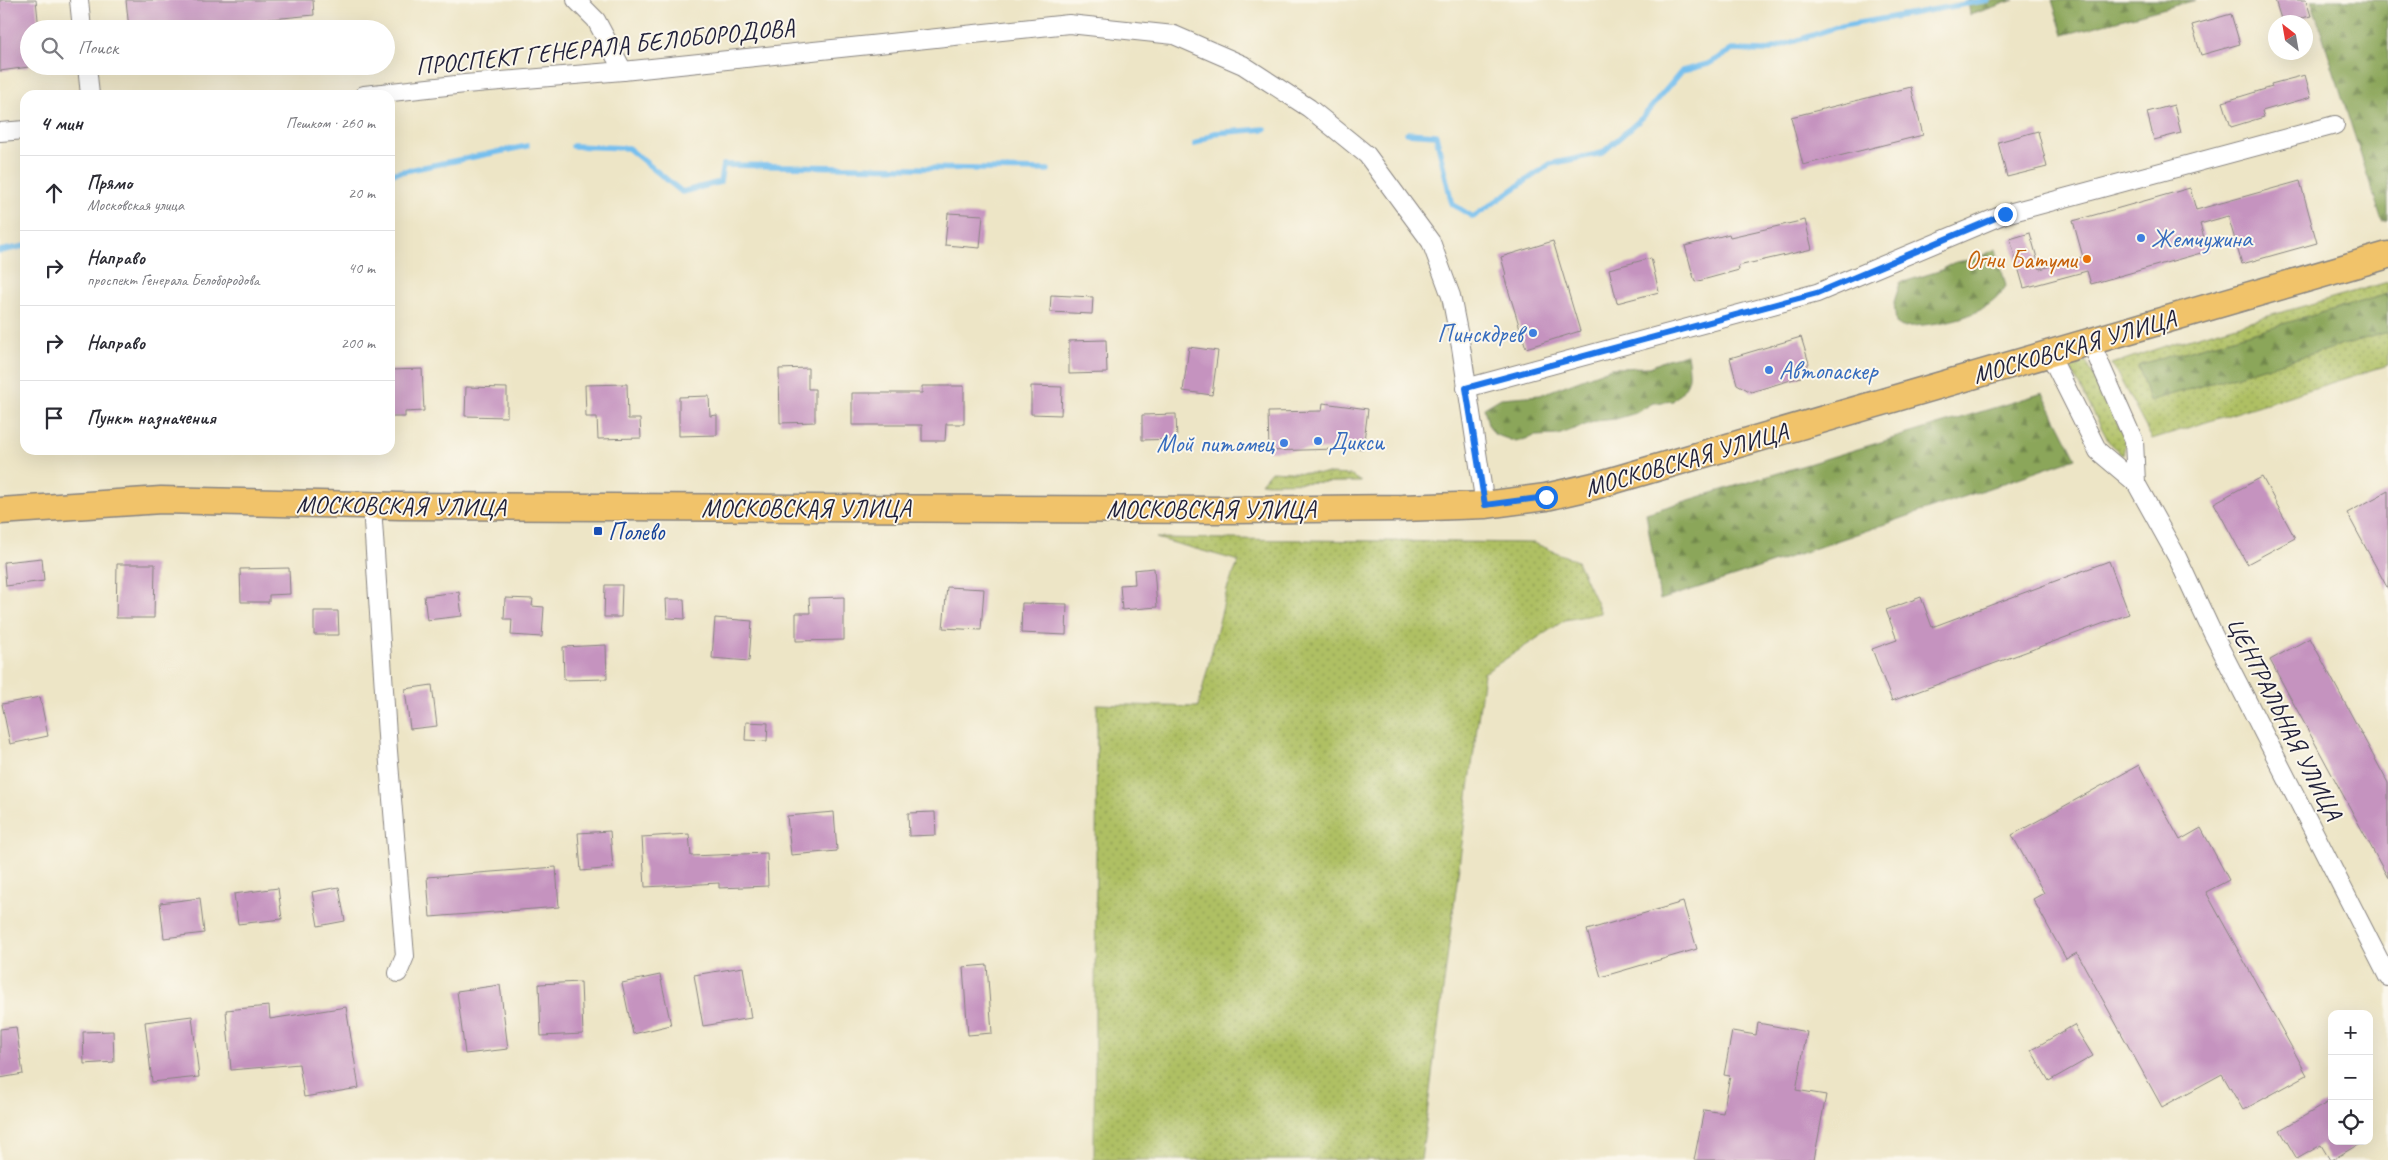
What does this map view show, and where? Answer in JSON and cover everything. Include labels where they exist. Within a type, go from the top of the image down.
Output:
[{"type":"main road","name":"МОСКОВСКАЯ УЛИЦА","points":[[0,511],[161,500],[372,506],[1232,510],[1485,505],[1546,497],[1594,486],[2388,255]]},
{"type":"street","points":[[79,0],[81,20]]},
{"type":"street","points":[[576,0],[596,20],[623,71]]},
{"type":"street","name":"ПРОСПЕКТ ГЕНЕРАЛА БЕЛОБОРОДОВА","points":[[395,92],[512,79],[623,71],[1069,24],[1174,35],[1244,65],[1309,108],[1367,155],[1432,242],[1450,296],[1461,347],[1485,505]]},
{"type":"street","points":[[88,75],[89,90]]},
{"type":"street","points":[[1466,388],[1817,293],[2005,214],[2335,125]]},
{"type":"street","points":[[0,132],[20,130]]},
{"type":"street","points":[[2090,341],[2134,441],[2136,483]]},
{"type":"street","points":[[2049,353],[2098,452],[2136,483]]},
{"type":"street","name":"ЦЕНТРАЛЬНАЯ УЛИЦА","points":[[2136,483],[2178,557],[2213,634],[2388,977]]},
{"type":"street","points":[[372,506],[388,751],[405,956],[398,973]]},
{"type":"green space","points":[[1968,0],[2014,0],[1970,15]]},
{"type":"green space","points":[[2052,0],[2196,0],[2063,35]]},
{"type":"green space","points":[[2311,0],[2388,0],[2388,220],[2382,221]]},
{"type":"green space","points":[[1996,249],[2006,286],[1986,306],[1974,313],[1945,322],[1902,327],[1896,323],[1894,302],[1900,283],[1939,271],[1956,262],[1975,259]]},
{"type":"green space","points":[[2388,282],[2388,365],[2152,439],[2112,364],[2177,342]]},
{"type":"green space","points":[[2388,294],[2388,332],[2149,401],[2138,365]]},
{"type":"green space","points":[[1687,354],[1688,381],[1673,401],[1653,403],[1636,413],[1616,419],[1596,421],[1558,435],[1535,436],[1516,442],[1494,434],[1488,424],[1484,408],[1501,398],[1540,395],[1611,368],[1650,367],[1668,359]]},
{"type":"green space","points":[[2086,361],[2126,440],[2123,455],[2110,444],[2070,368]]},
{"type":"green space","points":[[2043,393],[2076,458],[1738,575],[1660,600],[1646,513]]},
{"type":"green space","points":[[1271,471],[1350,475],[1361,482],[1261,483]]},
{"type":"green space","points":[[1156,538],[1534,543],[1577,561],[1601,613],[1565,620],[1484,673],[1421,1160],[1094,1160],[1097,704],[1198,707],[1228,586],[1239,561]]},
{"type":"building","points":[[0,0],[36,0],[38,20],[20,20],[20,68],[0,71]]},
{"type":"building","points":[[126,0],[313,0],[314,15],[261,20],[128,20]]},
{"type":"building","points":[[2275,0],[2306,0],[2311,15],[2280,15]]},
{"type":"building","points":[[2231,14],[2240,44],[2201,55],[2192,25]]},
{"type":"building","points":[[2305,75],[2311,97],[2262,111],[2264,117],[2231,127],[2223,102],[2272,87],[2271,84]]},
{"type":"building","points":[[1911,87],[1923,135],[1803,165],[1791,117]]},
{"type":"building","points":[[2174,105],[2181,133],[2154,140],[2147,112]]},
{"type":"building","points":[[2038,131],[2047,167],[2007,177],[1998,142]]},
{"type":"building","points":[[2300,181],[2317,243],[2242,264],[2228,216],[2200,224],[2208,251],[2091,284],[2087,271],[2024,288],[2010,239],[2030,233],[2040,269],[2083,257],[2073,221],[2190,188],[2196,210]]},
{"type":"building","points":[[948,213],[983,215],[980,248],[945,245]]},
{"type":"building","points":[[1805,220],[1812,249],[1738,266],[1739,270],[1695,282],[1685,246],[1729,234],[1730,237]]},
{"type":"building","points":[[1553,241],[1580,331],[1526,348],[1504,276],[1506,275],[1501,257]]},
{"type":"building","points":[[1651,258],[1659,292],[1617,303],[1609,269]]},
{"type":"building","points":[[1051,295],[1093,297],[1092,314],[1050,312]]},
{"type":"building","name":"Автопаскер","points":[[1801,337],[1809,363],[1801,377],[1751,392],[1737,384],[1730,358]]},
{"type":"building","points":[[1106,340],[1107,373],[1069,374],[1069,341]]},
{"type":"building","points":[[1189,347],[1218,351],[1212,395],[1183,391]]},
{"type":"building","points":[[808,368],[808,389],[815,389],[815,422],[780,423],[779,369]]},
{"type":"building","points":[[422,369],[424,411],[405,412],[405,417],[395,417],[395,370]]},
{"type":"building","points":[[627,384],[628,419],[640,419],[641,438],[598,439],[597,417],[586,417],[585,385]]},
{"type":"building","points":[[922,386],[964,386],[964,424],[946,424],[945,441],[922,441],[922,425],[852,425],[852,393],[922,393]]},
{"type":"building","points":[[1031,386],[1062,387],[1061,415],[1031,414]]},
{"type":"building","points":[[466,387],[507,388],[507,417],[465,416]]},
{"type":"building","points":[[709,396],[710,416],[717,415],[717,435],[679,436],[679,397]]},
{"type":"building","points":[[1323,403],[1368,409],[1363,449],[1336,445],[1336,449],[1269,451],[1268,412],[1322,411]]},
{"type":"building","points":[[1176,414],[1177,439],[1142,440],[1142,415]]},
{"type":"building","points":[[2262,477],[2295,538],[2247,564],[2214,503]]},
{"type":"building","points":[[2388,491],[2388,589],[2347,513]]},
{"type":"building","points":[[42,558],[44,581],[6,586],[4,562]]},
{"type":"building","points":[[2109,561],[2129,614],[1892,701],[1872,649],[1897,640],[1886,610],[1921,597],[1932,627]]},
{"type":"building","points":[[117,564],[155,564],[154,618],[116,618]]},
{"type":"building","points":[[289,568],[290,594],[269,595],[269,602],[241,602],[240,569]]},
{"type":"building","points":[[1154,568],[1157,607],[1122,610],[1120,585],[1135,584],[1134,570]]},
{"type":"building","points":[[605,585],[622,585],[621,617],[604,617]]},
{"type":"building","points":[[947,587],[984,589],[981,630],[943,628]]},
{"type":"building","points":[[459,592],[462,616],[427,620],[424,596]]},
{"type":"building","points":[[844,597],[844,640],[796,641],[796,613],[810,613],[809,598]]},
{"type":"building","points":[[505,598],[533,599],[532,606],[544,607],[542,637],[511,635],[512,619],[504,619]]},
{"type":"building","points":[[666,599],[684,599],[685,619],[667,618]]},
{"type":"building","points":[[1022,603],[1067,604],[1066,635],[1021,633]]},
{"type":"building","points":[[314,611],[338,611],[339,635],[314,635]]},
{"type":"building","points":[[715,618],[752,621],[749,661],[712,658]]},
{"type":"building","points":[[2310,638],[2388,783],[2388,878],[2270,660]]},
{"type":"building","points":[[606,645],[607,679],[564,680],[563,647]]},
{"type":"building","points":[[432,685],[437,726],[410,729],[405,689]]},
{"type":"building","points":[[40,697],[48,736],[10,744],[2,704]]},
{"type":"building","points":[[746,722],[768,723],[767,741],[745,740]]},
{"type":"building","points":[[2139,765],[2180,840],[2201,828],[2229,880],[2206,892],[2307,1075],[2243,1110],[2222,1074],[2162,1107],[2077,953],[2066,959],[2033,899],[2044,893],[2012,835]]},
{"type":"building","points":[[834,812],[837,851],[791,855],[787,816]]},
{"type":"building","points":[[935,812],[936,835],[909,836],[908,813]]},
{"type":"building","points":[[610,831],[613,868],[581,871],[578,833]]},
{"type":"building","points":[[689,834],[691,856],[767,853],[768,886],[719,888],[719,883],[645,887],[642,837]]},
{"type":"building","points":[[556,867],[559,907],[430,917],[427,877]]},
{"type":"building","points":[[339,887],[345,921],[318,926],[312,892]]},
{"type":"building","points":[[278,888],[282,919],[238,924],[234,894]]},
{"type":"building","points":[[200,898],[204,933],[164,938],[160,903]]},
{"type":"building","points":[[1683,902],[1697,949],[1601,977],[1587,930]]},
{"type":"building","points":[[987,965],[992,1033],[968,1035],[963,967]]},
{"type":"building","points":[[743,967],[751,1018],[703,1026],[694,975]]},
{"type":"building","points":[[660,975],[671,1025],[633,1034],[622,983]]},
{"type":"building","points":[[581,982],[583,1034],[541,1036],[539,984]]},
{"type":"building","points":[[500,985],[508,1049],[465,1054],[457,991]]},
{"type":"building","points":[[269,1006],[270,1019],[346,1007],[359,1088],[304,1097],[299,1064],[231,1070],[226,1010]]},
{"type":"building","points":[[192,1016],[199,1077],[152,1082],[145,1022]]},
{"type":"building","points":[[1758,1023],[1807,1032],[1796,1090],[1826,1095],[1814,1160],[1694,1160],[1704,1110],[1723,1113],[1730,1076],[1724,1075],[1732,1031],[1756,1035]]},
{"type":"building","points":[[2074,1025],[2093,1056],[2049,1081],[2031,1050]]},
{"type":"building","points":[[16,1027],[23,1074],[0,1078],[0,1029]]},
{"type":"building","points":[[113,1031],[114,1062],[84,1064],[83,1032]]},
{"type":"building","points":[[2328,1102],[2328,1145],[2357,1145],[2332,1160],[2330,1160],[2321,1145],[2297,1159],[2280,1130]]},
{"type":"waterway","points":[[1407,133],[1436,135],[1452,204],[1473,217],[1550,164],[1602,153],[1642,118],[1682,71],[1708,64],[1732,50],[1765,51],[1837,27],[1988,0]]},
{"type":"waterway","points":[[1195,144],[1214,133],[1265,129]]},
{"type":"waterway","points":[[395,173],[527,146]]},
{"type":"waterway","points":[[573,146],[628,148],[682,192],[720,182],[723,165],[1048,170]]},
{"type":"waterway","points":[[0,251],[20,247]]},
{"type":"place","name":"Жемчужина","points":[[2141,238]]},
{"type":"place","name":"Огни Батуми","points":[[2087,259]]},
{"type":"place","name":"Пинскдрев","points":[[1533,333]]},
{"type":"place","name":"Автопаскер","points":[[1769,370]]},
{"type":"place","name":"Дикси","points":[[1318,441]]},
{"type":"place","name":"Мой питомец","points":[[1284,443]]},
{"type":"place","name":"Полево","points":[[598,531]]},
{"type":"route","points":[[1546,497],[1485,505],[1466,388],[1817,293],[2005,214]]}]
